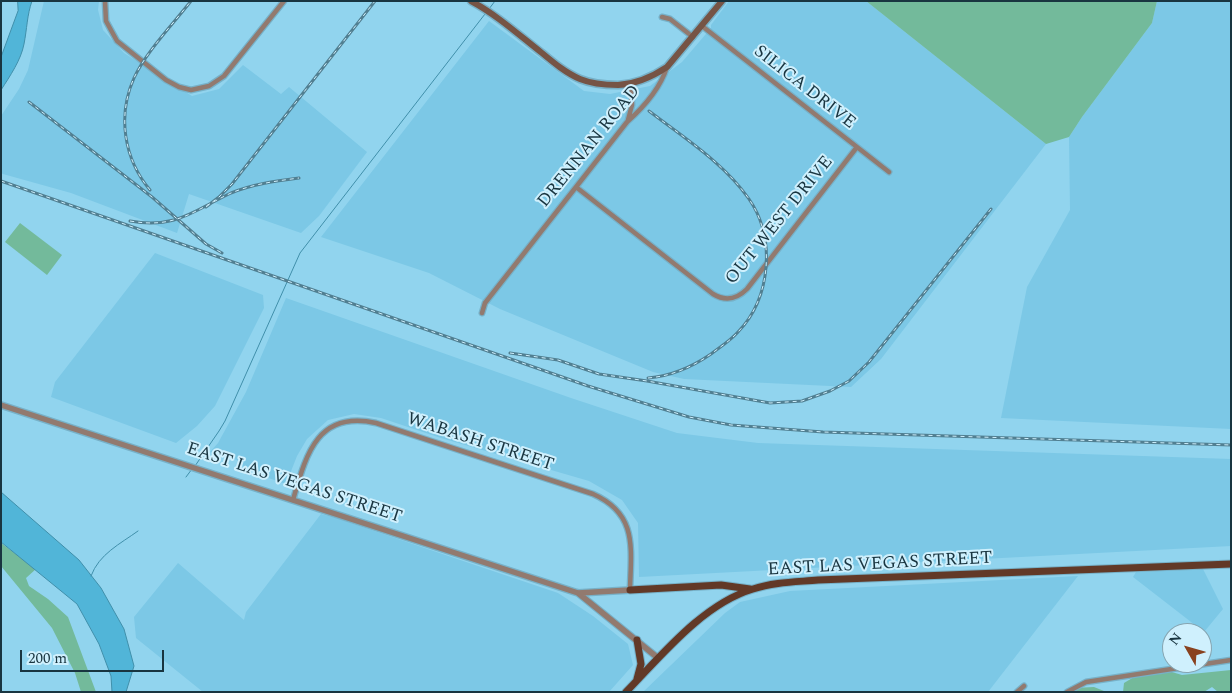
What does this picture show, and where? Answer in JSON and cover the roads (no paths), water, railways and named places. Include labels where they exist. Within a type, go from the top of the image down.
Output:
[{"type":"main road","points":[[470,1],[495,16],[573,76],[594,83],[631,84],[649,78],[667,66]]},
{"type":"main road","name":"DRENNAN ROAD","points":[[667,66],[722,1]]},
{"type":"main road","name":"EAST LAS VEGAS STREET","points":[[658,658],[712,610],[750,589],[773,584],[818,580],[1231,564]]},
{"type":"main road","points":[[630,590],[721,585],[750,589]]},
{"type":"main road","points":[[636,682],[641,664],[637,640]]},
{"type":"main road","points":[[626,692],[658,658]]},
{"type":"street","points":[[105,1],[106,21],[113,36],[139,60],[166,80],[179,87],[198,90],[219,81],[230,71],[284,1]]},
{"type":"street","points":[[662,17],[670,19],[693,37]]},
{"type":"street","name":"SILICA DRIVE","points":[[702,26],[890,172]]},
{"type":"street","name":"DRENNAN ROAD","points":[[482,313],[485,302],[576,186],[663,81],[667,66]]},
{"type":"street","points":[[628,122],[632,105],[631,84]]},
{"type":"street","name":"OUT WEST DRIVE","points":[[576,186],[713,294],[729,300],[739,296],[747,289],[857,147]]},
{"type":"street","name":"EAST LAS VEGAS STREET","points":[[1,405],[578,593],[658,658]]},
{"type":"street","name":"WABASH STREET","points":[[293,500],[307,456],[314,443],[323,434],[336,425],[351,421],[376,423],[593,494],[608,501],[621,514],[629,532],[631,547],[630,590]]},
{"type":"street","name":"EAST LAS VEGAS STREET","points":[[578,593],[630,590]]},
{"type":"street","points":[[1067,692],[1086,682],[1231,660]]},
{"type":"street","points":[[1017,692],[1024,686]]},
{"type":"waterway","points":[[489,9],[495,1]]},
{"type":"waterway","points":[[195,466],[225,421],[300,253],[485,14]]},
{"type":"waterway","points":[[186,477],[192,469]]},
{"type":"waterway","points":[[91,576],[105,556],[117,545],[138,531]]},
{"type":"railway","points":[[150,190],[141,178],[129,151],[125,122],[129,92],[145,58],[191,1]]},
{"type":"railway","points":[[206,207],[232,184],[375,1]]},
{"type":"railway","points":[[29,102],[152,197],[206,244],[222,253]]},
{"type":"railway","points":[[648,378],[673,373],[697,363],[738,332],[749,318],[757,302],[763,285],[766,267],[763,231],[758,215],[749,199],[715,162],[649,111]]},
{"type":"railway","points":[[130,221],[160,223],[184,217],[239,190],[265,183],[299,178]]},
{"type":"railway","points":[[1,181],[588,386],[689,417],[731,425],[823,432],[1231,445]]},
{"type":"railway","points":[[510,353],[558,360],[599,374],[770,403],[802,401],[830,391],[849,381],[869,362],[991,209]]}]
